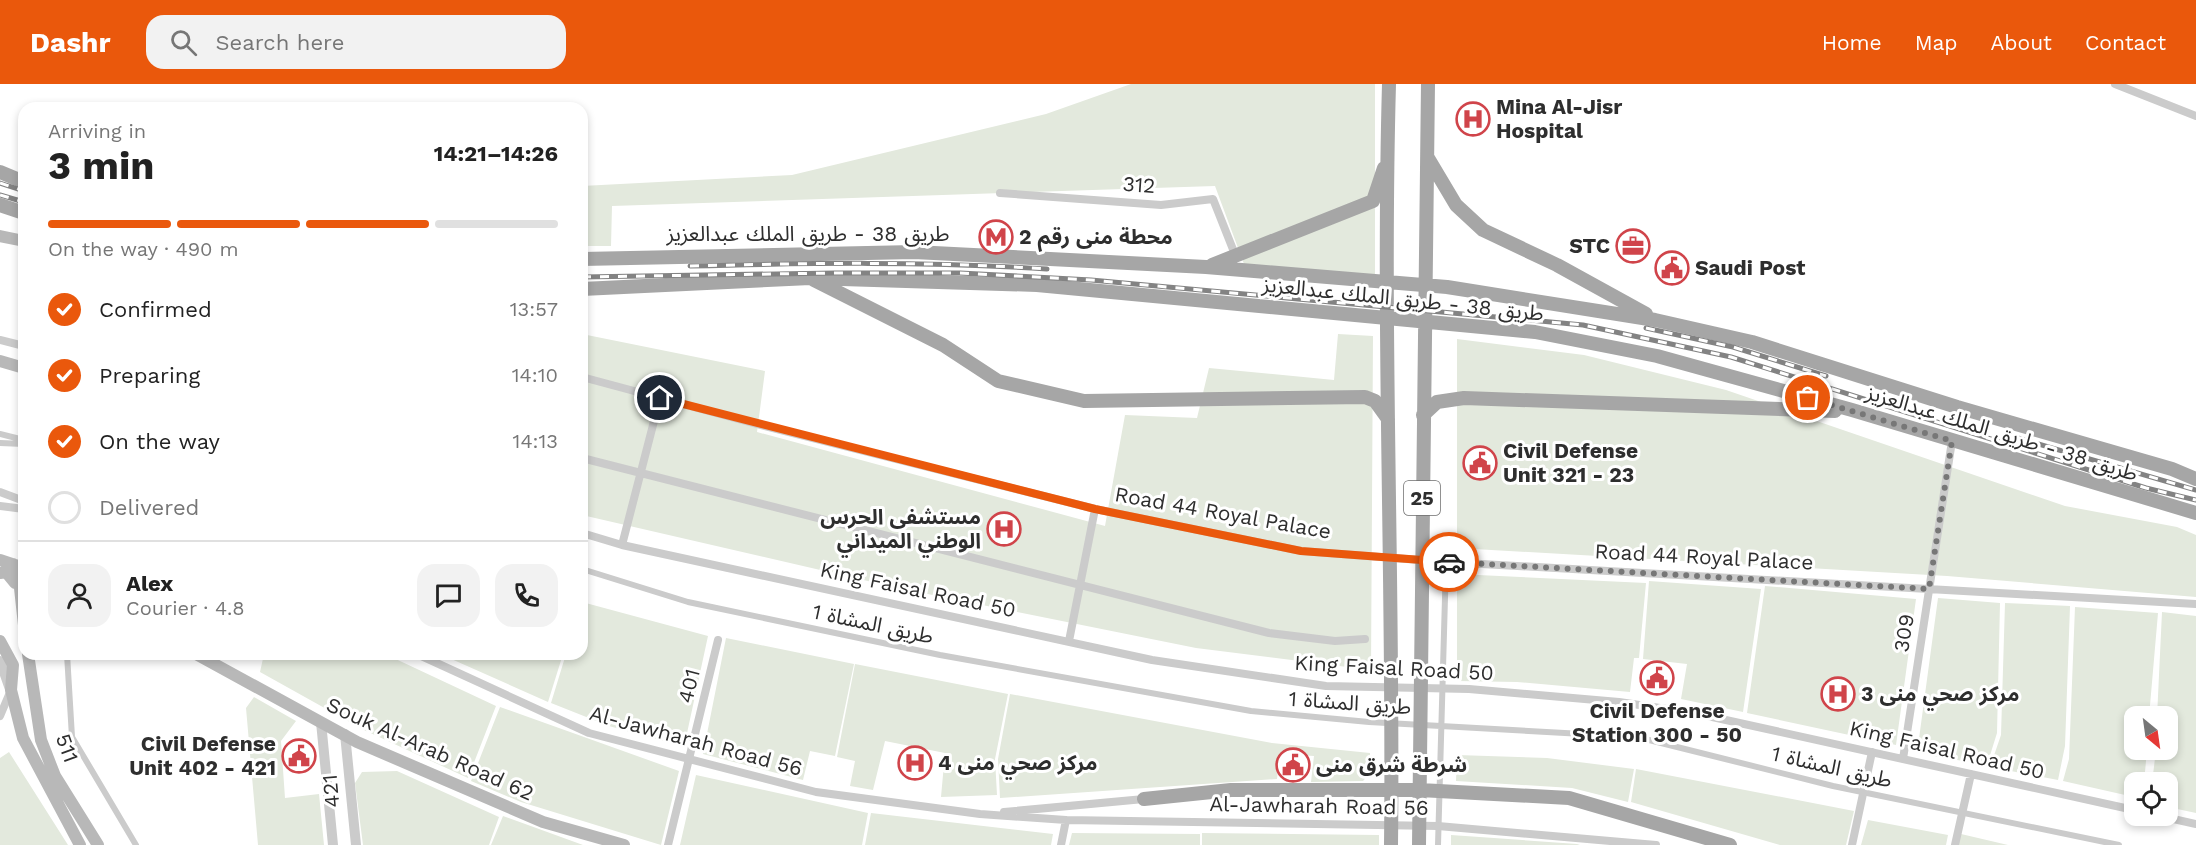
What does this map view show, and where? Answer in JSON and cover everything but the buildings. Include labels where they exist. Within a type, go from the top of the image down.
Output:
[{"type":"main road","name":"25","points":[[1389,84],[1388,419],[1392,793]]},
{"type":"main road","name":"25","points":[[1419,845],[1428,84]]},
{"type":"main road","points":[[1206,267],[1373,201],[1387,157]]},
{"type":"main road","points":[[1428,157],[1456,206],[1483,230],[1557,265],[1655,320]]},
{"type":"main road","points":[[0,172],[18,180]]},
{"type":"main road","points":[[0,205],[18,211]]},
{"type":"main road","points":[[0,236],[18,240]]},
{"type":"main road","name":"طريق 38 - طريق الملك عبدالعزيز","points":[[588,259],[914,252],[1206,267],[1447,287],[1655,320],[1752,342],[1957,407],[2172,469],[2196,479]]},
{"type":"main road","points":[[810,278],[943,345],[998,381],[1084,401],[1365,397],[1375,401],[1388,419]]},
{"type":"main road","name":"طريق 38 - طريق الملك عبدالعزيز","points":[[588,289],[810,278],[1037,285],[1534,332],[1657,356],[1857,412],[2196,513]]},
{"type":"main road","points":[[0,361],[18,366]]},
{"type":"main road","points":[[1423,415],[1437,402],[1464,398],[1857,412]]},
{"type":"main road","points":[[0,560],[18,566]]},
{"type":"main road","points":[[0,573],[6,572],[18,586]]},
{"type":"main road","points":[[0,640],[13,665],[11,690]]},
{"type":"main road","name":"511","points":[[29,660],[41,740],[55,776],[98,845]]},
{"type":"main road","name":"Souk Al-Arab Road 62","points":[[207,660],[357,742],[543,822],[617,844]]},
{"type":"main road","name":"511","points":[[11,690],[23,738],[80,845]]},
{"type":"main road","points":[[1144,798],[1231,790],[1392,793],[1420,787],[1440,791],[1569,798],[1731,845]]},
{"type":"main road","points":[[1391,845],[1392,793]]},
{"type":"street","points":[[2115,84],[2196,116]]},
{"type":"street","name":"312","points":[[1000,193],[1161,206],[1213,199],[1236,257]]},
{"type":"street","points":[[0,340],[18,344]]},
{"type":"street","name":"Road 44 Royal Palace","points":[[588,379],[1095,509],[1301,551],[1446,562],[2196,604]]},
{"type":"street","points":[[622,545],[660,398]]},
{"type":"street","points":[[0,434],[18,440]]},
{"type":"street","name":"309","points":[[1903,759],[1952,441]]},
{"type":"street","points":[[0,443],[18,442]]},
{"type":"street","points":[[588,460],[1269,633],[1335,641],[1365,639]]},
{"type":"street","points":[[0,492],[18,499]]},
{"type":"street","points":[[0,506],[18,508]]},
{"type":"street","points":[[1069,641],[1095,509]]},
{"type":"street","name":"King Faisal Road 50","points":[[588,535],[622,545],[1152,660],[1326,686],[1443,689],[1619,702],[1694,713],[2124,808]]},
{"type":"street","points":[[1438,845],[1446,562]]},
{"type":"street","name":"طريق المشاة 1","points":[[588,571],[688,602],[974,661],[1251,711],[1369,722],[1637,737],[1864,792],[2119,845]]},
{"type":"street","name":"401","points":[[668,845],[718,640]]},
{"type":"street","points":[[67,660],[72,737],[136,845]]},
{"type":"street","name":"Al-Jawharah Road 56","points":[[430,660],[589,733],[816,792],[980,814],[1066,820],[1438,826],[1656,845]]},
{"type":"street","name":"511","points":[[0,661],[11,690]]},
{"type":"street","points":[[0,716],[11,690]]},
{"type":"street","points":[[321,722],[333,845]]},
{"type":"street","name":"421","points":[[345,734],[356,845]]},
{"type":"street","points":[[1852,845],[1872,752]]},
{"type":"street","points":[[1954,845],[1971,774]]},
{"type":"street","name":"Al-Jawharah Road 56","points":[[980,814],[1144,798]]},
{"type":"street","points":[[1061,845],[1066,820]]},
{"type":"street","points":[[2178,820],[2196,824]]},
{"type":"shaded area","points":[[1131,84],[1375,84],[1375,275],[1244,264],[1215,186],[612,206],[611,246],[588,246],[588,186],[792,175],[1046,114]]},
{"type":"shaded area","points":[[1338,334],[1373,336],[1371,670],[1196,648],[898,588],[588,516],[588,335],[765,371],[757,432],[1105,526],[1125,415],[1197,418],[1209,368],[1334,380]]},
{"type":"shaded area","points":[[1457,339],[1584,355],[1726,390],[2065,506],[2177,527],[2196,535],[2196,597],[1947,576],[1457,548]]},
{"type":"shaded area","points":[[1457,574],[1646,583],[1639,658],[1634,658],[1630,692],[1517,682],[1457,681]]},
{"type":"shaded area","points":[[1649,581],[1761,589],[1743,712],[1681,699],[1687,664],[1643,659]]},
{"type":"shaded area","points":[[1765,586],[1916,599],[1896,745],[1747,713]]},
{"type":"shaded area","points":[[1938,598],[2000,603],[1997,733],[1987,765],[1933,756],[1934,748],[1918,746]]},
{"type":"shaded area","points":[[2005,603],[2070,606],[2065,746],[2058,780],[1990,767],[2001,735]]},
{"type":"shaded area","points":[[588,604],[708,636],[684,747],[609,726],[551,703],[564,660],[588,660]]},
{"type":"shaded area","points":[[2075,607],[2158,613],[2150,706],[2124,706],[2124,760],[2146,760],[2145,772],[2124,772],[2124,795],[2063,781],[2069,759]]},
{"type":"shaded area","points":[[2162,612],[2196,616],[2196,813],[2178,809],[2178,772],[2153,772],[2155,760],[2178,760],[2178,706],[2158,706]]},
{"type":"shaded area","points":[[726,638],[854,664],[835,756],[810,751],[803,780],[703,754]]},
{"type":"shaded area","points":[[263,660],[398,660],[496,706],[468,778],[364,730],[260,672]]},
{"type":"shaded area","points":[[454,660],[561,660],[548,702]]},
{"type":"shaded area","points":[[855,664],[1008,694],[995,759],[997,795],[941,797],[945,753],[885,741],[873,790],[850,786],[855,761],[837,757]]},
{"type":"shaded area","points":[[1010,694],[1272,743],[1370,753],[1370,773],[1363,781],[1311,782],[1314,756],[1280,754],[1277,779],[1000,798],[998,759]]},
{"type":"shaded area","points":[[254,697],[296,721],[281,741],[285,798],[319,794],[324,845],[258,845],[246,708]]},
{"type":"shaded area","points":[[500,707],[679,771],[661,845],[521,802],[471,781]]},
{"type":"shaded area","points":[[9,752],[68,845],[0,845],[0,758]]},
{"type":"shaded area","points":[[1457,755],[1547,758],[1634,769],[1628,802],[1572,788],[1456,781]]},
{"type":"shaded area","points":[[1636,769],[1854,811],[1846,845],[1780,845],[1631,802]]},
{"type":"shaded area","points":[[397,771],[499,817],[489,845],[363,845],[355,783],[362,772]]},
{"type":"shaded area","points":[[696,775],[868,813],[862,845],[680,845]]},
{"type":"shaded area","points":[[871,813],[1053,834],[1051,845],[865,845]]},
{"type":"shaded area","points":[[503,816],[583,845],[491,845]]},
{"type":"shaded area","points":[[1868,820],[1948,835],[1946,845],[1861,845]]},
{"type":"shaded area","points":[[1072,833],[1200,834],[1200,845],[1069,845]]},
{"type":"shaded area","points":[[1202,833],[1379,835],[1379,845],[1202,845]]},
{"type":"shaded area","points":[[1961,834],[2008,845],[1958,845]]},
{"type":"shaded area","points":[[1451,835],[1577,844],[1580,845],[1451,845]]},
{"type":"railway","points":[[0,183],[18,189]]},
{"type":"railway","points":[[0,195],[18,200]]},
{"type":"railway","points":[[690,266],[913,264],[1047,269]]},
{"type":"railway","points":[[588,277],[960,273],[1091,280],[1583,325],[1731,357],[2146,488],[2196,500]]},
{"type":"railway","points":[[1646,328],[1733,347],[1826,376]]},
{"type":"railway","points":[[2011,436],[2196,490]]},
{"type":"way so far","points":[[1449,562],[1929,589],[1952,441],[1808,398]]},
{"type":"place","name":"Mina Al-Jisr Hospital","points":[[1473,119]]},
{"type":"place","name":"محطة منى رقم 2","points":[[996,237]]},
{"type":"place","name":"STC","points":[[1633,246]]},
{"type":"place","name":"Saudi Post","points":[[1672,268]]},
{"type":"place","name":"Civil Defense Unit 321 - 23","points":[[1480,463]]},
{"type":"place","name":"مستشفى الحرس الوطني الميداني","points":[[1004,529]]},
{"type":"place","name":"Civil Defense Station 300 - 50","points":[[1657,678]]},
{"type":"place","name":"مركز صحي منى 3","points":[[1838,694]]},
{"type":"place","name":"Civil Defense Unit 402 - 421","points":[[299,756]]},
{"type":"place","name":"مركز صحي منى 4","points":[[915,763]]},
{"type":"place","name":"شرطة شرق منى","points":[[1293,765]]},
{"type":"route","points":[[660,398],[768,428],[1095,509],[1301,551],[1449,562]]}]
